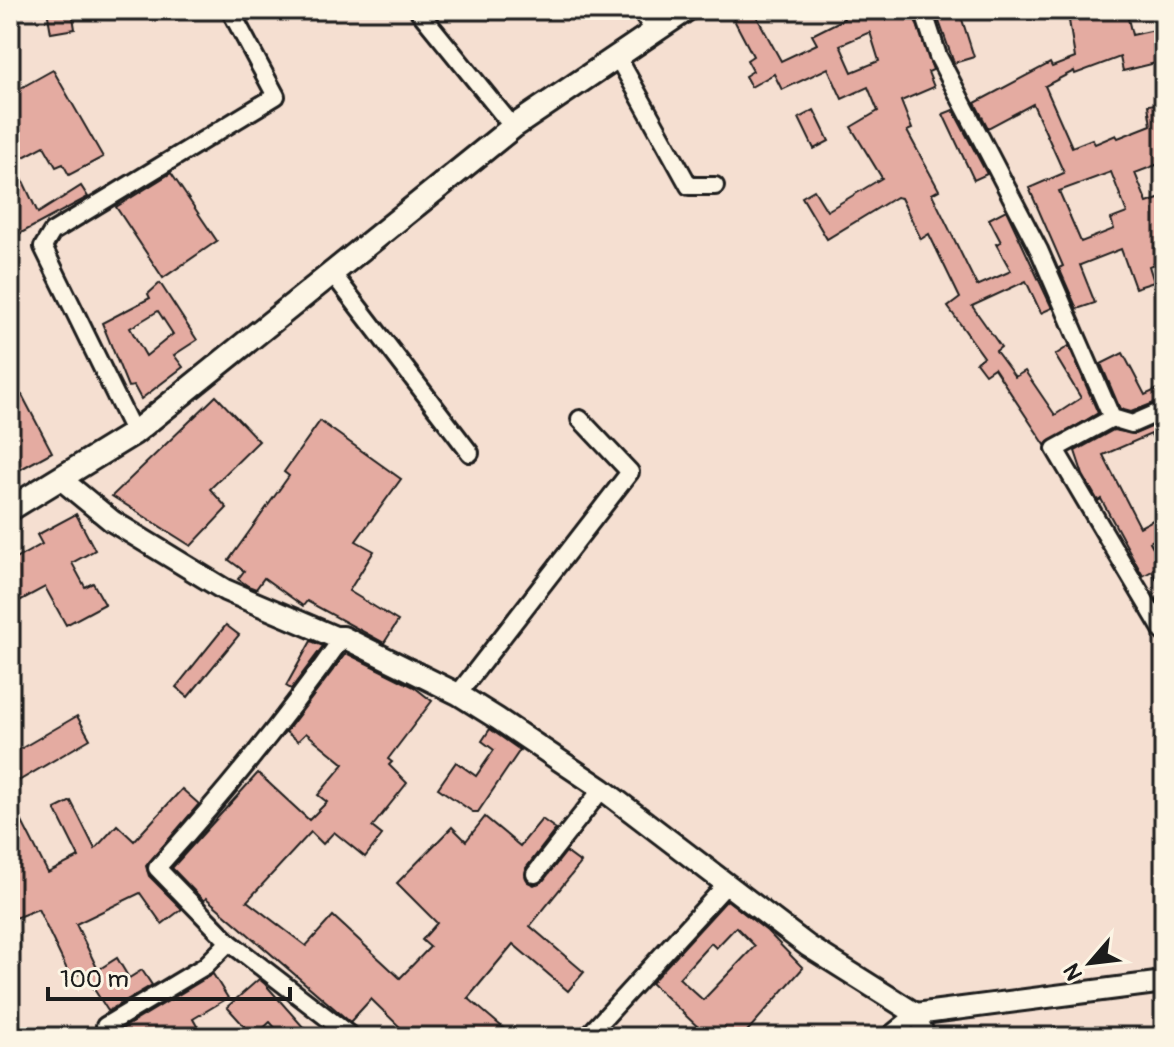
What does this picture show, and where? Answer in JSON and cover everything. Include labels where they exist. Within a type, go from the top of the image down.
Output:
[{"type":"main road","points":[[10,509],[62,480],[134,433],[513,127],[686,10]]},
{"type":"street","points":[[134,433],[43,247],[52,232],[276,96],[230,10]]},
{"type":"street","points":[[418,10],[513,127]]},
{"type":"street","points":[[641,10],[654,31]]},
{"type":"street","points":[[923,10],[938,56],[1039,250],[1112,418]]},
{"type":"street","points":[[617,56],[689,186],[715,186]]},
{"type":"street","points":[[333,274],[470,453]]},
{"type":"street","points":[[1164,410],[1132,424],[1112,418],[1055,449],[1164,633]]},
{"type":"street","points":[[458,694],[630,472],[580,419]]},
{"type":"street","points":[[62,480],[112,521],[225,590],[335,637],[343,637],[458,694],[602,789],[808,946],[916,1014],[927,1037]]},
{"type":"street","points":[[343,637],[300,698],[157,868],[229,942],[352,1037]]},
{"type":"street","points":[[535,874],[602,789]]},
{"type":"street","points":[[587,1037],[726,885]]},
{"type":"street","points":[[111,1037],[105,1026],[205,966],[229,942]]},
{"type":"street","points":[[888,1037],[916,1014],[1164,982]]},
{"type":"building","points":[[47,10],[72,10],[75,29],[51,33]]},
{"type":"building","points":[[753,10],[781,61],[817,44],[812,35],[844,19],[840,10],[912,10],[933,70],[928,72],[934,87],[901,101],[912,129],[907,131],[939,190],[932,194],[977,286],[1011,271],[996,244],[1001,242],[989,219],[1006,210],[1052,308],[1041,313],[1026,281],[972,306],[1001,347],[996,351],[1015,377],[1025,371],[1055,415],[1081,398],[1055,355],[1069,346],[1098,413],[1045,445],[994,368],[985,374],[976,362],[984,357],[948,307],[960,298],[929,234],[921,239],[901,198],[896,197],[827,239],[802,197],[814,190],[827,211],[882,178],[851,127],[878,111],[868,87],[842,99],[828,68],[782,90],[774,74],[751,87],[745,76],[753,71],[747,60],[753,56],[733,18]],"holes":[[[870,32],[879,61],[852,72],[840,45]]]},
{"type":"building","points":[[935,10],[959,10],[974,57],[954,63]]},
{"type":"building","points":[[1077,10],[1126,10],[1132,35],[1164,28],[1164,61],[1123,71],[1120,57],[1075,74],[1074,71],[1045,86],[1072,147],[1092,139],[1095,144],[1116,135],[1118,138],[1151,125],[1148,105],[1164,103],[1164,162],[1135,173],[1147,203],[1164,197],[1164,260],[1149,266],[1154,282],[1135,288],[1121,249],[1080,265],[1095,303],[1077,309],[1059,268],[1063,266],[1029,188],[1064,173],[1033,104],[988,128],[975,103],[1050,63],[1052,67],[1075,58],[1068,14]],"holes":[[[1111,172],[1127,213],[1111,219],[1114,229],[1081,242],[1059,191]]]},
{"type":"building","points":[[53,70],[103,157],[69,175],[63,164],[56,167],[44,146],[14,162],[38,213],[81,186],[88,197],[10,239],[10,212],[14,210],[10,201],[10,94]]},
{"type":"building","points":[[814,110],[829,141],[814,149],[799,118]]},
{"type":"building","points":[[953,110],[987,174],[974,180],[943,114]]},
{"type":"building","points":[[171,173],[217,241],[163,278],[116,207]]},
{"type":"building","points":[[160,283],[197,340],[174,355],[183,367],[141,399],[134,386],[128,387],[102,323],[150,298],[148,294]],"holes":[[[158,311],[173,334],[146,356],[130,328]]]},
{"type":"building","points":[[1123,353],[1145,395],[1164,386],[1164,399],[1131,412],[1120,409],[1101,364]]},
{"type":"building","points":[[22,395],[52,452],[10,475],[10,401]]},
{"type":"building","points":[[216,396],[259,441],[210,489],[227,508],[191,546],[112,496]]},
{"type":"building","points":[[320,421],[401,479],[356,541],[374,551],[349,591],[398,621],[384,643],[307,601],[303,606],[264,578],[256,589],[248,586],[238,579],[244,571],[229,560],[289,476],[284,472]]},
{"type":"building","points":[[1163,422],[1164,464],[1151,434],[1103,455],[1140,527],[1164,514],[1164,534],[1150,542],[1164,567],[1164,593],[1152,571],[1143,576],[1101,499],[1098,501],[1083,475],[1075,451],[1113,430],[1135,434]]},
{"type":"building","points":[[76,514],[95,550],[72,563],[85,587],[93,583],[105,604],[66,625],[45,587],[10,606],[10,562],[42,544],[37,535]]},
{"type":"building","points":[[226,625],[239,635],[188,697],[176,687]]},
{"type":"building","points":[[311,641],[323,646],[291,689],[286,686]]},
{"type":"building","points":[[346,653],[414,687],[432,701],[388,759],[392,762],[389,765],[407,783],[372,827],[382,835],[365,857],[334,832],[323,844],[311,832],[247,901],[306,946],[333,916],[400,978],[430,947],[422,940],[437,923],[397,883],[452,827],[466,841],[485,817],[520,846],[542,819],[556,829],[526,868],[528,882],[534,885],[543,881],[566,852],[581,863],[530,926],[584,972],[568,991],[513,944],[468,998],[514,1037],[410,1037],[371,999],[350,1022],[206,898],[204,901],[172,868],[258,773],[309,820],[327,802],[318,795],[344,764],[306,733],[298,741],[286,732]]},
{"type":"building","points":[[77,716],[90,739],[10,786],[10,755]]},
{"type":"building","points":[[490,729],[520,750],[478,812],[473,812],[438,788],[456,762],[476,776],[494,750],[482,741]]},
{"type":"building","points":[[182,789],[199,804],[146,866],[149,876],[182,909],[162,924],[140,893],[76,924],[98,970],[117,958],[129,978],[142,970],[152,985],[108,1011],[83,972],[71,978],[38,909],[10,920],[10,798],[48,873],[79,857],[55,809],[71,801],[95,849],[117,825],[134,841]]},
{"type":"building","points":[[727,900],[767,931],[803,968],[742,1037],[692,1037],[700,1029],[651,983]],"holes":[[[736,927],[755,946],[703,1000],[679,978],[711,943],[716,948]]]},
{"type":"building","points":[[213,974],[228,998],[193,1019],[203,1037],[183,1037],[178,1028],[162,1037],[125,1037],[120,1030]]},
{"type":"building","points":[[259,979],[312,1037],[283,1037],[270,1022],[254,1037],[227,1007]]}]
